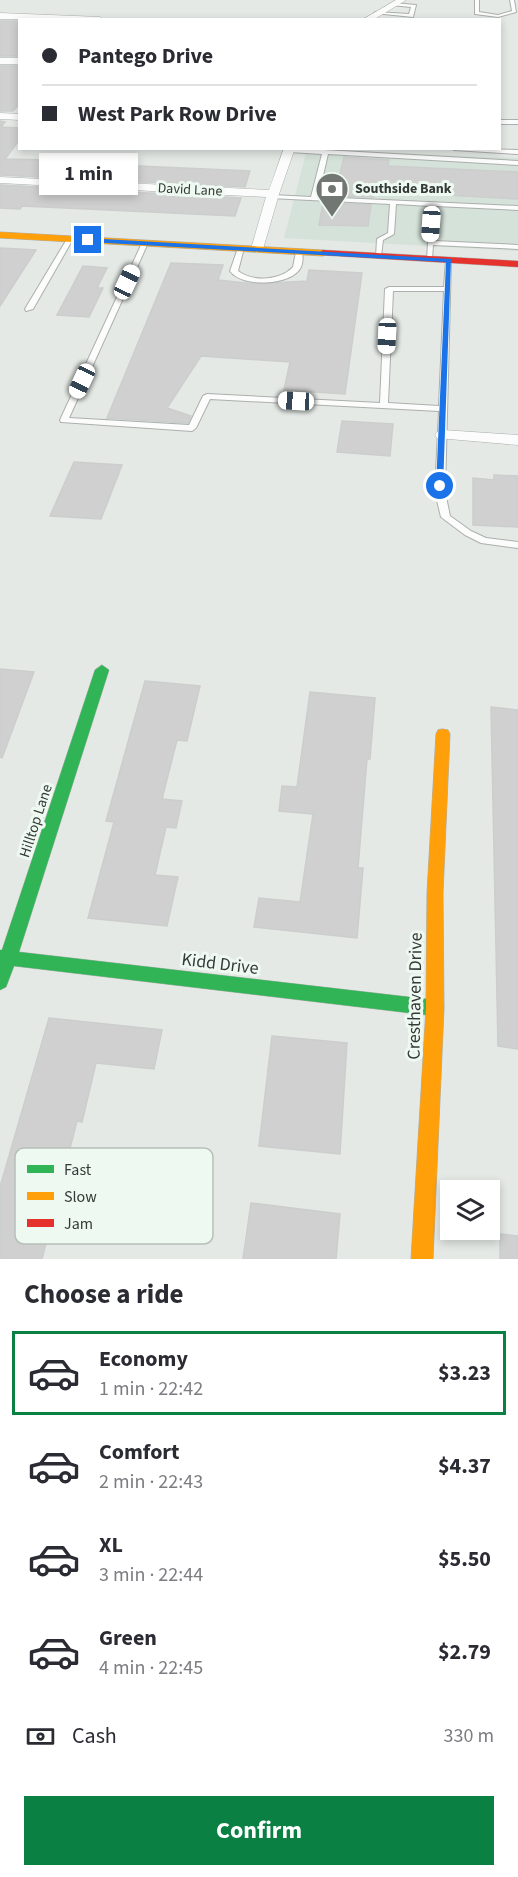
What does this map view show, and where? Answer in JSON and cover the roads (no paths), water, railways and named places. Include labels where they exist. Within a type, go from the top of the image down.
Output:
[{"type":"street","points":[[369,18],[402,0]]},
{"type":"street","points":[[0,16],[50,18]]},
{"type":"street","points":[[0,61],[18,61]]},
{"type":"street","points":[[0,116],[18,117]]},
{"type":"street","points":[[256,249],[272,195],[290,150]]},
{"type":"street","name":"David Lane","points":[[0,180],[272,195]]},
{"type":"street","points":[[0,235],[518,264]]},
{"type":"street","points":[[443,435],[518,441]]},
{"type":"street","name":"Hilltop Lane","points":[[0,982],[4,957],[102,670]]},
{"type":"street","name":"Cresthaven Drive","points":[[422,1259],[435,1008],[435,893],[442,734]]},
{"type":"street","name":"Kidd Drive","points":[[4,957],[435,1008]]},
{"type":"lane","points":[[477,0],[477,13],[498,16],[514,12],[512,0]]},
{"type":"lane","points":[[376,13],[411,16],[414,6],[393,4]]},
{"type":"lane","points":[[501,122],[518,123]]},
{"type":"lane","points":[[302,150],[518,163]]},
{"type":"lane","points":[[489,150],[518,152]]},
{"type":"lane","points":[[314,199],[325,152]]},
{"type":"lane","points":[[272,195],[518,208]]},
{"type":"lane","points":[[378,256],[380,239],[391,234],[393,203]]},
{"type":"lane","points":[[429,259],[432,204]]},
{"type":"lane","points":[[29,309],[70,239]]},
{"type":"lane","points":[[145,243],[64,420],[192,428],[207,396],[442,409]]},
{"type":"lane","points":[[430,243],[518,247]]},
{"type":"lane","points":[[241,248],[234,271],[236,274],[252,278],[280,279],[294,272],[299,265],[299,252]]},
{"type":"lane","points":[[449,260],[440,492],[446,517],[484,541],[518,545]]},
{"type":"lane","points":[[384,406],[389,289],[448,289]]},
{"type":"place","name":"Southside Bank","points":[[332,218]]}]
